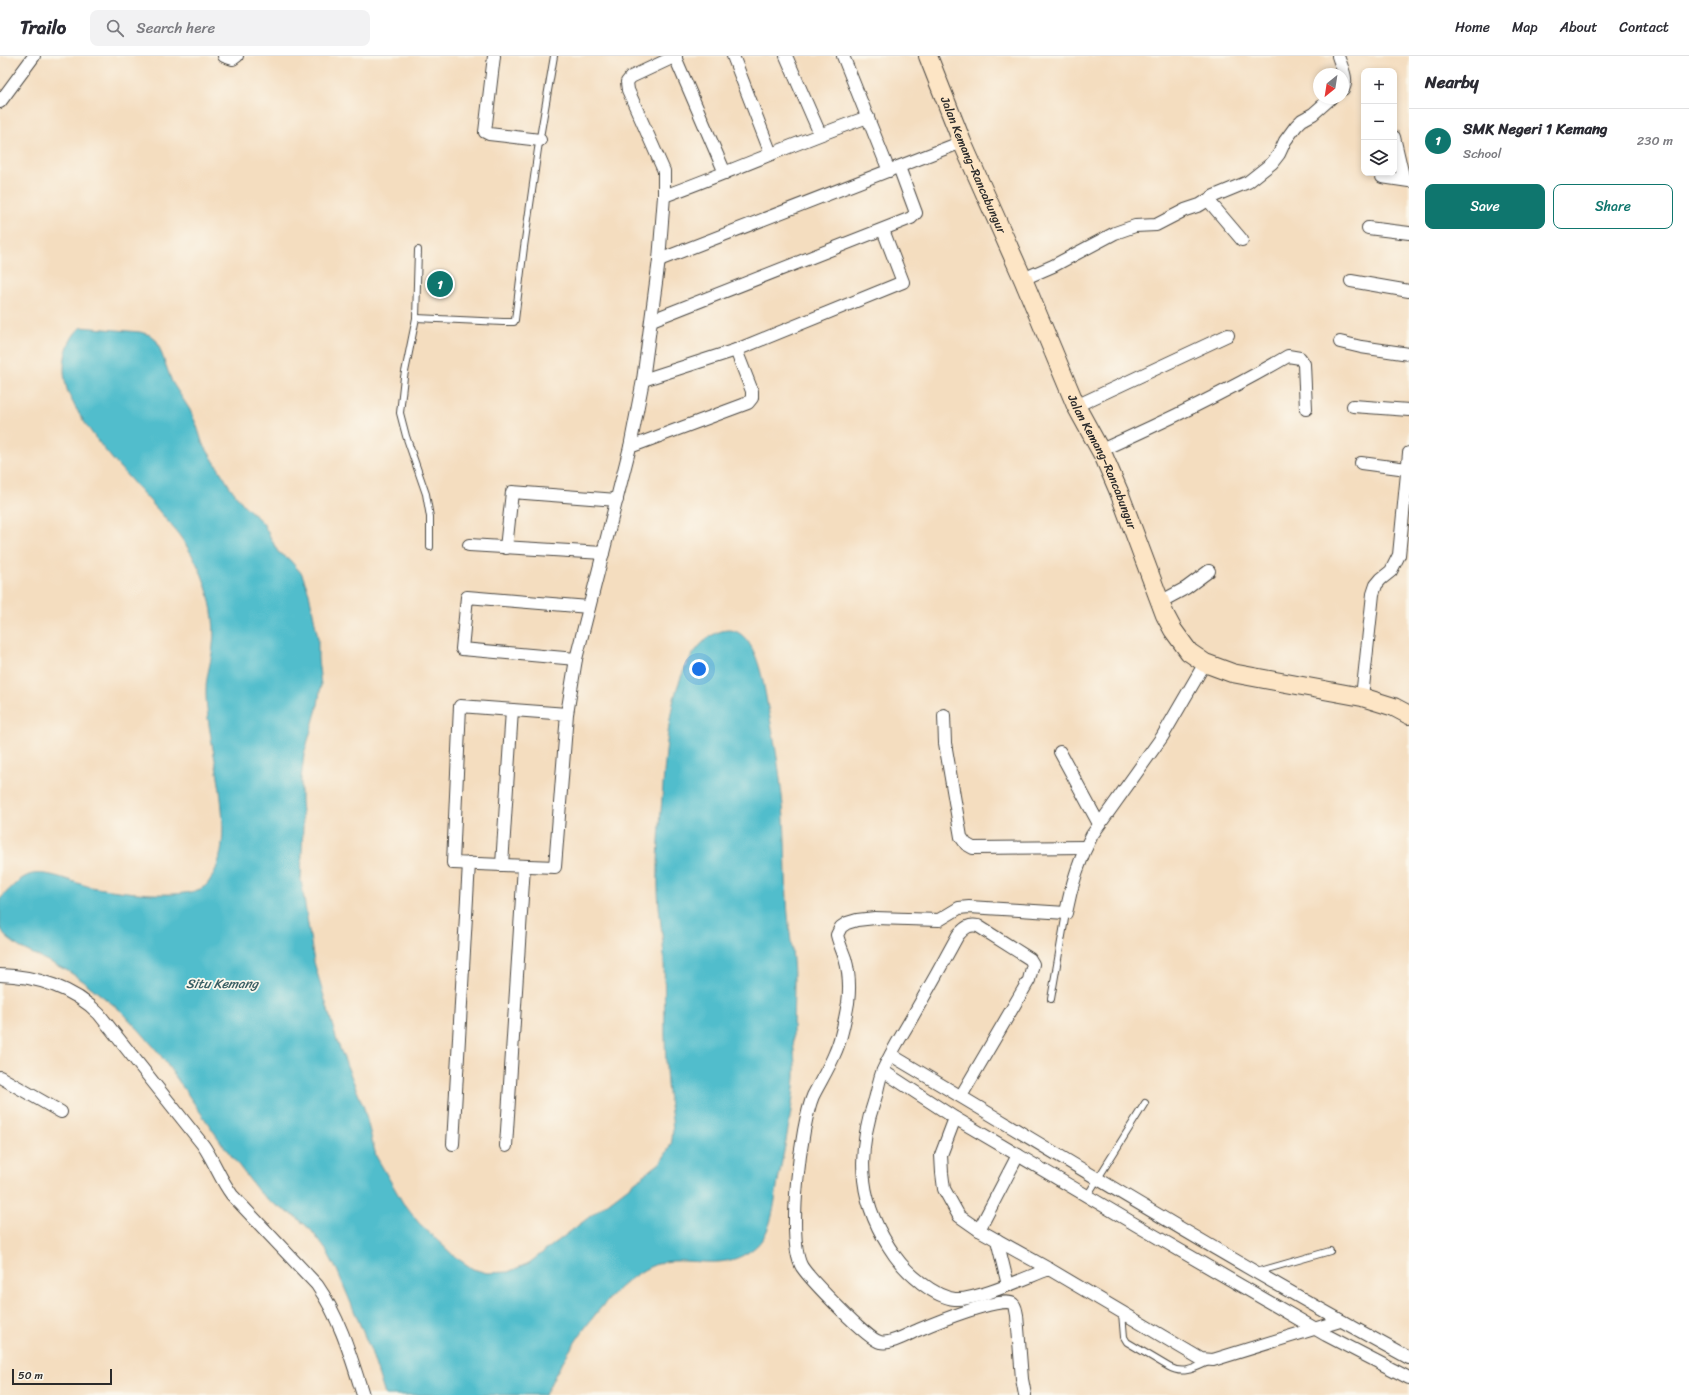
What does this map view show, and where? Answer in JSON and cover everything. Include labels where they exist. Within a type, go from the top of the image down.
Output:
[{"type":"street","points":[[0,102],[34,56]]},
{"type":"street","points":[[224,56],[233,59],[237,56]]},
{"type":"street","points":[[494,56],[485,132],[489,134],[540,140]]},
{"type":"street","points":[[733,56],[771,154]]},
{"type":"street","points":[[786,56],[820,134]]},
{"type":"street","points":[[652,320],[904,222],[916,213],[868,117],[843,56]]},
{"type":"street","name":"Jalan Kemang–Rancabungur","points":[[928,56],[962,142],[1023,279],[1076,406],[1099,451],[1104,457],[1119,492],[1160,602],[1173,630],[1181,642],[1189,652],[1205,663],[1232,673],[1362,697],[1394,707],[1409,715]]},
{"type":"street","points":[[1338,56],[1342,68]]},
{"type":"street","points":[[566,714],[460,706],[453,863],[555,867],[566,714],[576,659],[630,447],[643,380],[659,260],[664,196],[664,171],[628,90],[627,82],[631,77],[676,57],[725,173]]},
{"type":"street","points":[[1023,279],[1053,266],[1115,233],[1135,226],[1156,225],[1248,182],[1267,168],[1280,154],[1285,141],[1292,130],[1302,120],[1313,114],[1324,104]]},
{"type":"street","points":[[664,196],[820,134],[868,117]]},
{"type":"street","points":[[1382,177],[1406,180],[1395,140]]},
{"type":"street","points":[[659,260],[962,142]]},
{"type":"street","points":[[1208,200],[1242,240]]},
{"type":"street","points":[[1368,228],[1409,233]]},
{"type":"street","points":[[643,380],[736,350],[903,282],[883,230]]},
{"type":"street","points":[[1351,281],[1409,291]]},
{"type":"street","points":[[1076,406],[1228,335]]},
{"type":"street","points":[[1340,342],[1361,347],[1409,354]]},
{"type":"street","points":[[630,447],[748,403],[752,398],[752,391],[736,350]]},
{"type":"street","points":[[1099,451],[1178,416],[1248,380],[1288,356],[1300,358],[1304,364],[1306,410]]},
{"type":"street","points":[[1353,406],[1409,410]]},
{"type":"street","points":[[1362,697],[1373,594],[1376,584],[1391,571],[1396,564],[1406,525],[1407,469],[1409,453]]},
{"type":"street","points":[[1362,463],[1407,469]]},
{"type":"street","points":[[506,548],[512,492],[617,500]]},
{"type":"street","points":[[469,545],[603,553]]},
{"type":"street","points":[[1160,602],[1186,588],[1209,571]]},
{"type":"street","points":[[576,659],[462,649],[467,597],[589,607]]},
{"type":"street","points":[[1025,1395],[1022,1379],[1017,1315],[1015,1307],[1012,1303],[1003,1302],[984,1306],[935,1323],[891,1341],[881,1343],[872,1338],[810,1277],[801,1266],[797,1254],[795,1236],[796,1184],[809,1110],[813,1097],[836,1052],[848,1002],[848,971],[837,934],[841,927],[848,923],[875,918],[939,920],[959,908],[969,906],[1066,913],[1086,847],[1099,824],[1162,737],[1205,663]]},
{"type":"street","points":[[502,865],[512,710]]},
{"type":"street","points":[[944,715],[945,743],[961,837],[966,844],[973,848],[1086,847]]},
{"type":"street","points":[[1060,752],[1099,824]]},
{"type":"street","points":[[453,1144],[469,863]]},
{"type":"street","points":[[506,1146],[524,866]]},
{"type":"street","points":[[961,1096],[1029,980],[1033,964],[1030,959],[978,926],[972,925],[966,927],[958,935],[883,1071],[867,1124],[862,1159],[864,1183],[874,1219],[885,1242],[898,1260],[917,1279],[937,1294],[950,1298],[962,1299],[1008,1285],[1050,1269]]},
{"type":"street","points":[[0,975],[18,975],[41,981],[59,988],[76,995],[89,1004],[99,1014],[203,1145],[222,1182],[232,1195],[321,1290],[337,1320],[363,1395]]},
{"type":"street","points":[[891,1055],[1099,1180],[1340,1321],[1409,1358]]},
{"type":"street","points":[[883,1071],[955,1118],[1087,1196],[1314,1328],[1409,1378]]},
{"type":"street","points":[[0,1077],[61,1112]]},
{"type":"street","points":[[955,1118],[941,1155],[944,1189],[959,1216],[979,1230],[1050,1269],[1201,1359],[1213,1360],[1340,1321]]},
{"type":"street","points":[[979,1230],[1018,1155]]},
{"type":"street","points":[[997,1240],[1008,1285]]},
{"type":"lane","points":[[416,318],[503,322],[514,322],[516,320],[524,247],[554,56]]},
{"type":"lane","points":[[418,250],[416,318],[404,377],[400,413],[406,436],[426,494],[430,517],[430,547]]},
{"type":"lane","points":[[1051,999],[1066,913]]},
{"type":"lane","points":[[1087,1196],[1099,1180],[1145,1103]]},
{"type":"lane","points":[[1257,1272],[1330,1251]]},
{"type":"lane","points":[[1122,1312],[1124,1337],[1127,1342],[1176,1371],[1184,1371],[1213,1360]]},
{"type":"water","name":"Situ Kemang","points":[[81,327],[140,332],[150,335],[157,341],[172,382],[190,410],[202,442],[230,487],[243,504],[263,523],[278,552],[289,559],[302,574],[309,593],[318,638],[318,659],[321,685],[318,705],[304,755],[301,779],[303,825],[301,880],[314,962],[337,1041],[364,1108],[376,1156],[403,1203],[419,1223],[454,1256],[473,1269],[487,1273],[508,1272],[529,1263],[660,1163],[670,1147],[673,1127],[666,1077],[664,958],[659,900],[658,862],[664,773],[671,712],[677,688],[686,666],[701,644],[711,636],[726,630],[737,632],[747,640],[754,652],[763,682],[779,774],[784,822],[786,887],[794,971],[793,1033],[795,1078],[788,1130],[772,1218],[760,1243],[753,1249],[734,1259],[715,1262],[674,1261],[654,1265],[635,1276],[616,1292],[581,1334],[566,1356],[545,1395],[385,1395],[371,1351],[337,1270],[326,1250],[311,1230],[296,1217],[272,1203],[259,1192],[223,1145],[159,1053],[121,1011],[68,971],[19,947],[7,938],[0,928],[0,899],[17,882],[29,875],[52,875],[91,887],[134,893],[187,893],[200,889],[208,883],[218,863],[222,841],[220,789],[207,712],[206,684],[214,636],[212,609],[208,592],[202,575],[189,549],[165,518],[106,452],[81,416],[70,397],[65,379],[65,360],[70,342]]},
{"type":"place","name":"SMK Negeri 1 Kemang","points":[[440,284]]}]
